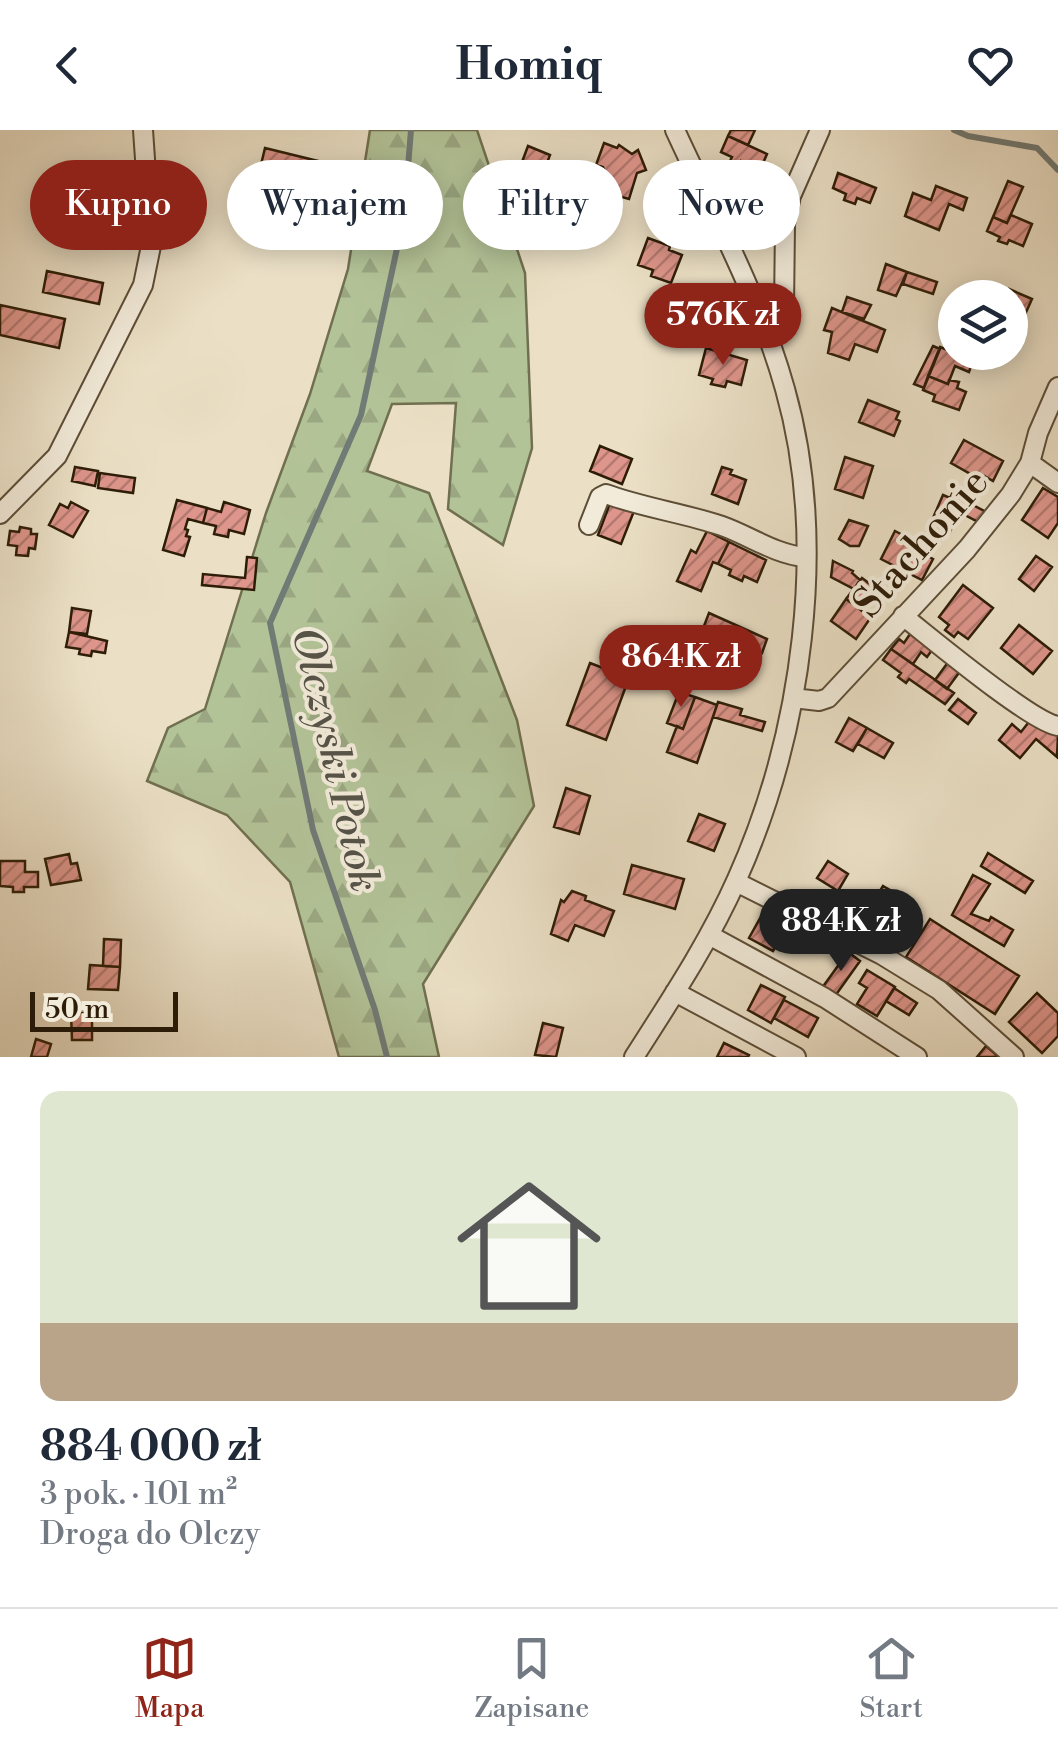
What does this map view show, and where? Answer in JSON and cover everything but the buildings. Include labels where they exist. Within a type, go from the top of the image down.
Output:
[{"type":"street","points":[[0,514],[57,456],[143,285],[151,246],[143,130]]},
{"type":"street","points":[[634,1057],[676,992],[736,882],[769,797],[793,698],[801,633],[804,558],[798,448],[786,392],[765,328],[675,130]]},
{"type":"street","points":[[765,328],[776,323],[784,308],[785,224],[792,196],[820,130]]},
{"type":"street","name":"Stachonie","points":[[793,698],[828,698],[967,549],[1030,463],[1058,387]]},
{"type":"street","points":[[1030,463],[1058,483]]},
{"type":"street","points":[[590,525],[600,497],[606,494],[642,508],[722,526],[790,556],[804,558]]},
{"type":"street","points":[[903,616],[1049,725],[1058,726]]},
{"type":"street","points":[[736,882],[882,955],[939,990],[1014,1057]]},
{"type":"street","points":[[709,935],[825,998],[917,1057]]},
{"type":"street","points":[[676,992],[796,1057]]},
{"type":"green space","points":[[370,130],[477,130],[487,160],[463,160],[463,250],[517,250],[525,273],[532,448],[503,545],[448,509],[456,403],[392,404],[367,471],[429,493],[517,720],[534,806],[423,984],[439,1057],[339,1057],[290,882],[227,815],[147,781],[168,728],[205,709],[266,513],[310,394],[351,250],[443,250],[443,160],[365,160]]},
{"type":"waterway","name":"Olczyski Potok","points":[[387,1057],[375,1010],[313,830],[270,623],[361,415],[404,216],[411,130]]},
{"type":"waterway","points":[[954,130],[1037,148],[1058,170]]}]
